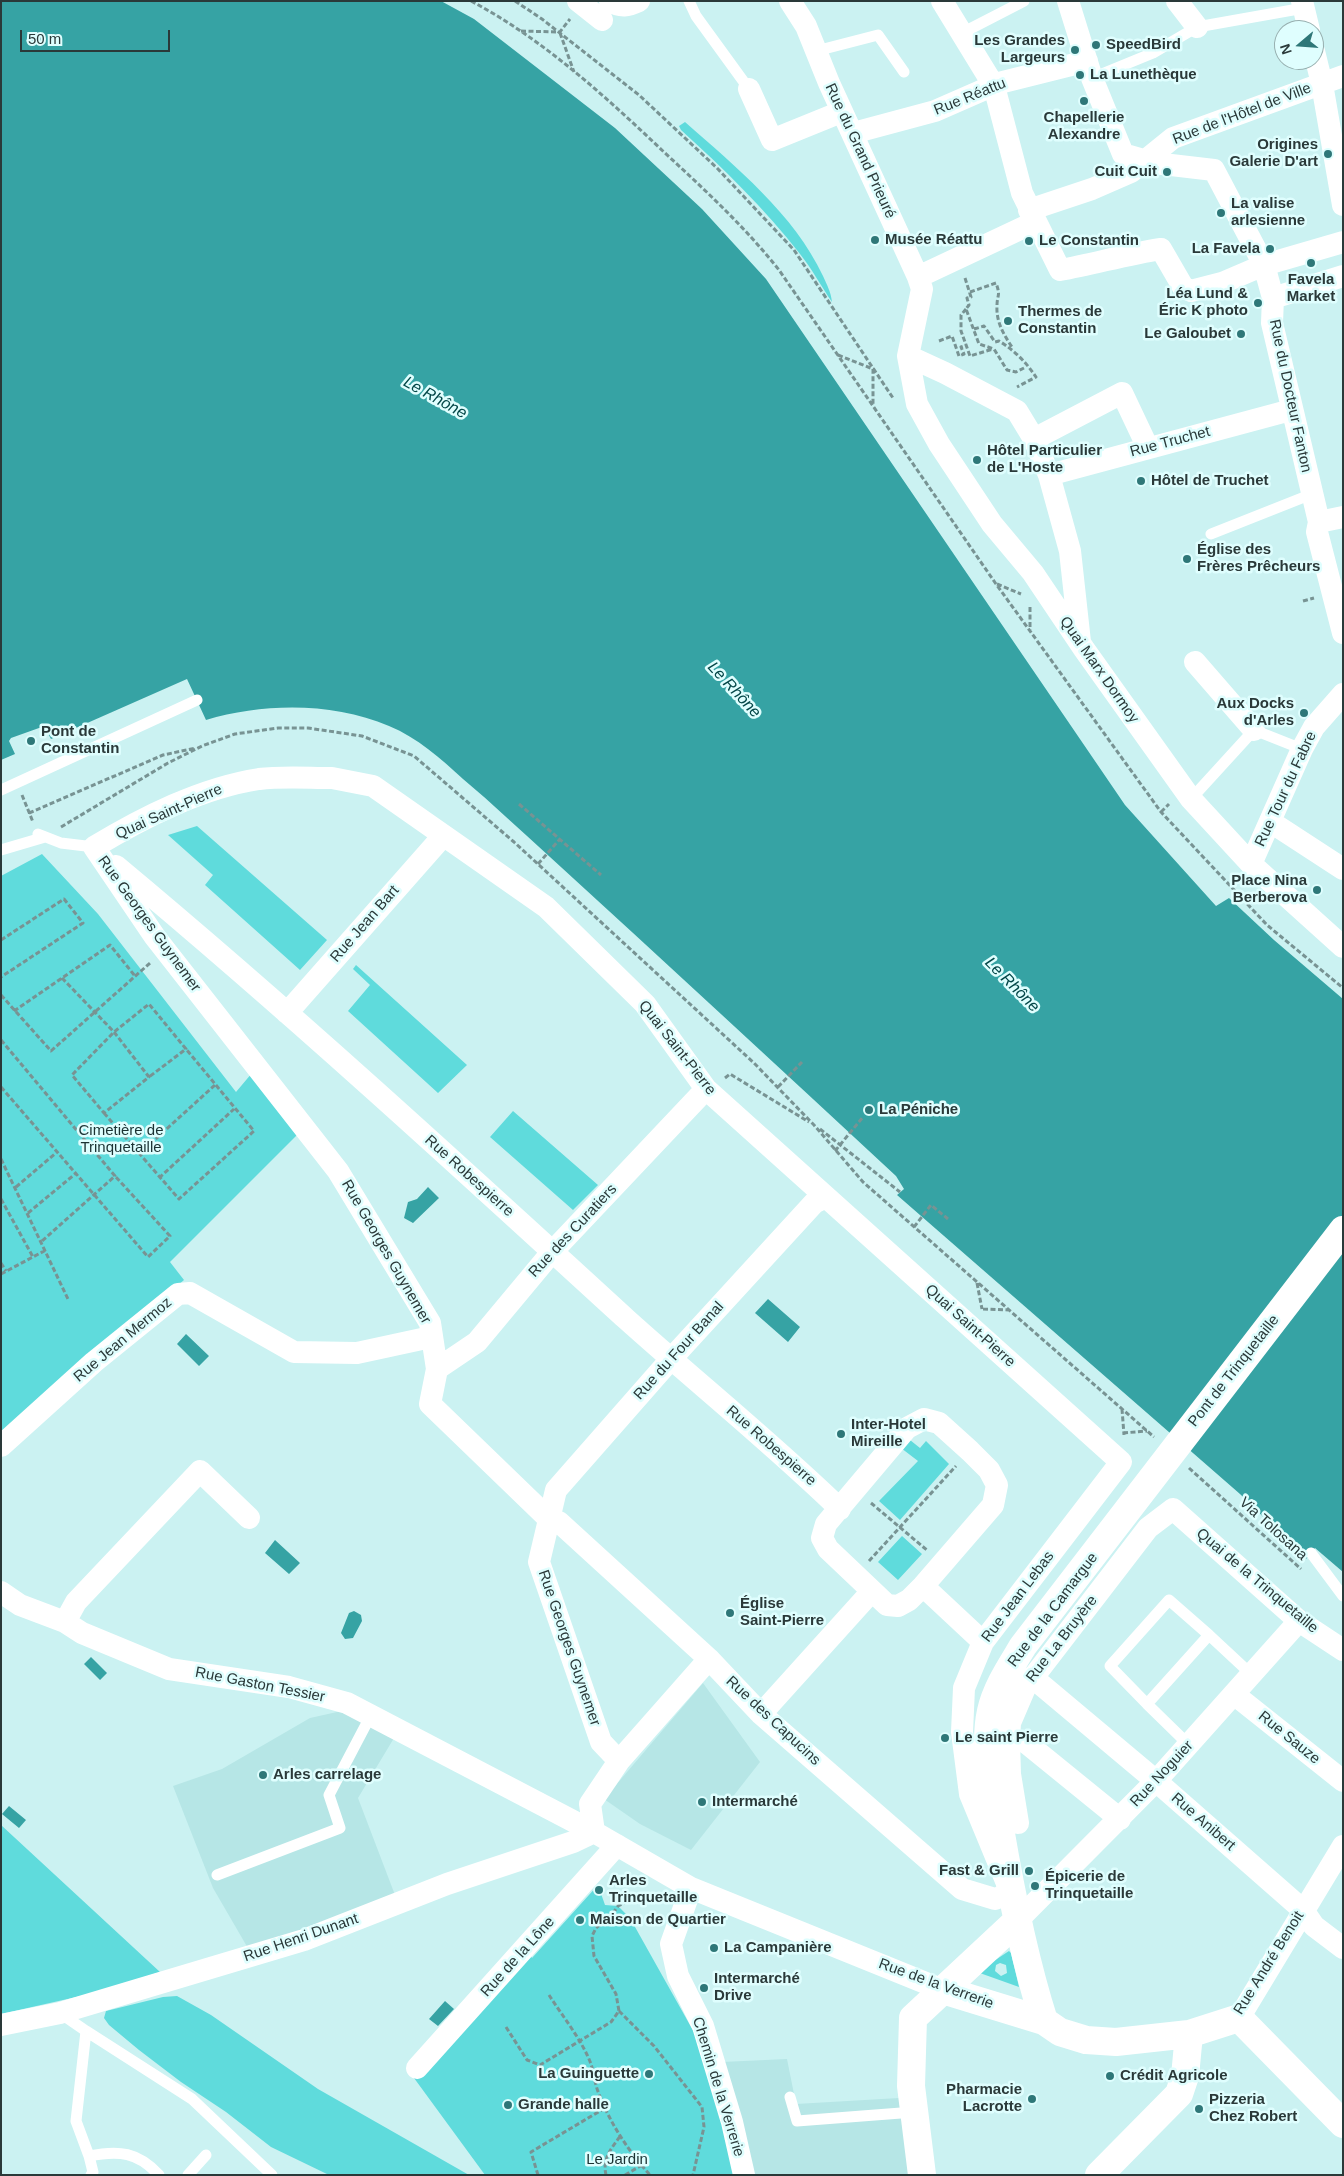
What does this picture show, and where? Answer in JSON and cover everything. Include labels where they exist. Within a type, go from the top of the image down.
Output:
[{"type":"main road","name":"Pont de Trinquetaille","points":[[1126,1513],[1343,1230]]},
{"type":"main road","name":"Rue de la Camargue","points":[[1044,2021],[1034,1989],[1011,1893],[988,1764],[991,1711],[1009,1668],[1023,1646],[1126,1513]]},
{"type":"main road","points":[[922,2175],[911,2086],[913,2018],[1018,1920]]},
{"type":"main road","name":"Rue de la Verrerie","points":[[943,1990],[1044,2021],[1060,2032],[1086,2040],[1116,2042],[1189,2034]]},
{"type":"main road","points":[[1239,2018],[1343,2124]]},
{"type":"main road","name":"Rue André Benoit","points":[[1189,2034],[1239,2018]]},
{"type":"main road","points":[[1099,2175],[1179,2094],[1185,2076],[1189,2034]]},
{"type":"street","points":[[574,10],[606,11],[639,1]]},
{"type":"street","name":"Rue du Grand Prieuré","points":[[790,1],[806,26],[841,112],[853,133],[918,277],[922,290],[908,356]]},
{"type":"street","points":[[942,1],[994,86],[1022,193],[1060,270],[1095,264],[1132,253],[1161,249],[1183,287],[1191,291],[1222,283],[1264,265],[1343,242]]},
{"type":"street","points":[[1068,1],[1089,70]]},
{"type":"street","points":[[1177,1],[1196,27]]},
{"type":"street","name":"Rue Réattu","points":[[853,133],[935,111],[994,86],[1089,70]]},
{"type":"street","name":"Rue du Docteur Fanton","points":[[1089,70],[1123,154],[1146,160],[1214,170],[1264,265],[1272,298],[1272,322],[1291,410],[1319,522],[1317,532],[1343,633]]},
{"type":"street","points":[[1319,70],[1343,205]]},
{"type":"street","name":"Rue de l'Hôtel de Ville","points":[[918,277],[1032,216],[1131,172],[1173,138],[1343,76]]},
{"type":"street","points":[[749,89],[772,140],[841,112]]},
{"type":"street","points":[[1272,298],[1343,276]]},
{"type":"street","points":[[908,356],[1017,411],[1034,439],[1049,475],[1070,551],[1080,643]]},
{"type":"street","name":"Quai Marx Dormoy","points":[[908,356],[917,404],[939,444],[992,524],[1033,573],[1080,643],[1191,799],[1251,864],[1343,947]]},
{"type":"street","points":[[1034,439],[1122,394],[1148,448]]},
{"type":"street","name":"Rue Truchet","points":[[1049,475],[1291,410]]},
{"type":"street","points":[[1319,522],[1343,517]]},
{"type":"street","points":[[1195,662],[1254,730]]},
{"type":"street","name":"Rue Tour du Fabre","points":[[1251,864],[1302,749],[1314,728],[1343,694]]},
{"type":"street","name":"Quai Saint-Pierre","points":[[94,848],[128,827],[219,787],[261,779],[332,778],[373,786],[546,907],[645,1004],[706,1090],[1122,1462]]},
{"type":"street","points":[[1269,826],[1277,826],[1343,870]]},
{"type":"street","name":"Rue Jean Bart","points":[[287,1013],[443,836]]},
{"type":"street","name":"Rue Georges Guynemer","points":[[94,848],[164,948],[338,1171],[430,1323],[437,1369],[430,1404],[548,1518],[539,1562],[601,1742],[619,1761]]},
{"type":"street","name":"Rue Robespierre","points":[[94,848],[287,1013],[671,1359],[785,1456],[840,1509]]},
{"type":"street","name":"Rue des Curatiers","points":[[437,1369],[476,1342],[552,1252],[706,1090]]},
{"type":"street","name":"Rue du Four Banal","points":[[548,1518],[556,1490],[671,1359],[814,1203],[826,1196]]},
{"type":"street","name":"Rue Jean Mermoz","points":[[1,1446],[94,1362],[178,1294],[190,1293],[294,1352],[357,1353],[431,1337]]},
{"type":"street","points":[[924,1419],[939,1423],[970,1451],[989,1470],[997,1486],[992,1505],[923,1586],[909,1600],[898,1606],[887,1605],[828,1549],[822,1538],[826,1524],[840,1509],[907,1428],[924,1419]]},
{"type":"street","name":"Rue Jean Lebas","points":[[1011,1893],[970,1794],[963,1741],[964,1688],[982,1642],[1122,1462]]},
{"type":"street","points":[[65,1622],[76,1602],[200,1471],[249,1518]]},
{"type":"street","name":"Quai de la Trinquetaille","points":[[1173,1508],[1299,1621],[1343,1650]]},
{"type":"street","name":"Rue La Bruyère","points":[[1018,1823],[1010,1774],[1009,1741],[1010,1723],[1025,1688],[1148,1528],[1173,1508]]},
{"type":"street","name":"Rue des Capucins","points":[[548,1518],[559,1522],[708,1659],[762,1714],[962,1889],[996,1899],[1011,1893]]},
{"type":"street","points":[[762,1714],[864,1584]]},
{"type":"street","points":[[923,1586],[982,1642]]},
{"type":"street","name":"Rue Gaston Tessier","points":[[1,1592],[20,1605],[65,1622],[82,1633],[169,1669],[289,1687],[347,1703],[594,1832],[617,1846]]},
{"type":"street","name":"Rue Noguier","points":[[1018,1920],[1156,1781],[1235,1695],[1299,1621]]},
{"type":"street","points":[[594,1832],[590,1804],[619,1761],[708,1659]]},
{"type":"street","name":"Rue Anibert","points":[[1032,1677],[1156,1781],[1303,1910],[1314,1926],[1343,1948]]},
{"type":"street","name":"Rue Sauze","points":[[1235,1695],[1343,1781]]},
{"type":"street","points":[[1009,1741],[1024,1741],[1120,1819]]},
{"type":"street","name":"Rue Henri Dunant","points":[[1,2025],[60,2013],[304,1940],[447,1884],[573,1842],[594,1832]]},
{"type":"street","name":"Rue de la Verrerie","points":[[617,1846],[691,1888],[943,1990]]},
{"type":"street","name":"Rue de la Lône","points":[[417,2068],[617,1846]]},
{"type":"street","name":"Rue André Benoit","points":[[1239,2018],[1343,1846]]},
{"type":"street","name":"Chemin de la Verrerie","points":[[691,1888],[672,1944],[678,1976],[703,2026],[732,2122],[744,2175]]},
{"type":"lane","points":[[689,1],[696,16],[749,89]]},
{"type":"lane","points":[[962,33],[1024,1]]},
{"type":"lane","points":[[1089,70],[1152,53],[1196,27],[1305,13]]},
{"type":"lane","points":[[816,51],[878,35],[904,72]]},
{"type":"lane","points":[[1211,534],[1312,494]]},
{"type":"lane","points":[[1,790],[197,700]]},
{"type":"lane","points":[[1191,799],[1254,730],[1302,749]]},
{"type":"lane","points":[[1,850],[42,835],[62,843],[94,848]]},
{"type":"lane","points":[[1310,1554],[1343,1596]]},
{"type":"lane","points":[[1189,1745],[1110,1666],[1169,1600],[1252,1675]]},
{"type":"lane","points":[[1147,1704],[1209,1635]]},
{"type":"lane","points":[[217,1875],[340,1828],[329,1795],[371,1715]]},
{"type":"lane","points":[[60,2013],[192,2100],[272,2175]]},
{"type":"lane","points":[[86,2031],[76,2121],[89,2156],[93,2172],[91,2175]]},
{"type":"lane","points":[[790,2097],[797,2121],[914,2112]]},
{"type":"lane","points":[[89,2156],[108,2152],[132,2155],[146,2161],[159,2175]]},
{"type":"lane","points":[[188,2175],[206,2155]]},
{"type":"path","points":[[471,1],[521,31],[627,117],[708,192],[758,244],[779,270],[838,354],[996,584],[1160,812],[1267,925],[1343,988]]},
{"type":"path","points":[[515,1],[559,32],[639,95],[717,168],[794,250],[895,401]]},
{"type":"path","points":[[559,32],[574,10]]},
{"type":"path","points":[[521,31],[559,32]]},
{"type":"path","points":[[559,32],[575,73]]},
{"type":"path","points":[[970,292],[996,283],[1000,294],[997,306],[1002,333],[1032,372]]},
{"type":"path","points":[[967,298],[970,305],[960,315],[961,331],[970,356],[994,349]]},
{"type":"path","points":[[966,309],[978,344],[994,349],[1007,370],[1016,372],[1024,368]]},
{"type":"path","points":[[974,330],[984,326],[995,342],[999,340],[1014,350]]},
{"type":"path","points":[[939,341],[952,336],[959,356],[964,354],[961,347],[966,345]]},
{"type":"path","points":[[838,354],[873,369]]},
{"type":"path","points":[[873,369],[873,406]]},
{"type":"path","points":[[996,584],[1030,598],[1030,630]]},
{"type":"path","points":[[29,813],[163,755],[202,746]]},
{"type":"path","points":[[17,784],[31,818]]},
{"type":"path","points":[[520,804],[601,875]]},
{"type":"path","points":[[538,864],[560,839]]},
{"type":"path","points":[[1,940],[64,898],[83,923],[1,977]]},
{"type":"path","points":[[14,1011],[110,945],[135,976]]},
{"type":"path","points":[[1,995],[51,1051],[164,948]]},
{"type":"path","points":[[62,978],[114,1032],[148,1077]]},
{"type":"path","points":[[149,1004],[254,1131],[178,1199],[72,1075],[114,1032],[149,1004]]},
{"type":"path","points":[[1,1040],[115,1176],[170,1236],[148,1257],[1,1087]]},
{"type":"path","points":[[104,1113],[186,1049]]},
{"type":"path","points":[[778,1087],[802,1062]]},
{"type":"path","points":[[706,1090],[730,1074],[814,1124],[900,1192]]},
{"type":"path","points":[[139,1154],[215,1085]]},
{"type":"path","points":[[159,1178],[234,1109]]},
{"type":"path","points":[[835,1151],[863,1117]]},
{"type":"path","points":[[15,1188],[57,1152]]},
{"type":"path","points":[[1,1159],[42,1241],[68,1299]]},
{"type":"path","points":[[28,1213],[75,1174]]},
{"type":"path","points":[[42,1241],[115,1176]]},
{"type":"path","points":[[1,1199],[33,1257]]},
{"type":"path","points":[[914,1226],[931,1205],[948,1219]]},
{"type":"path","points":[[1,1274],[46,1250]]},
{"type":"path","points":[[1,1263],[6,1271]]},
{"type":"path","points":[[977,1282],[982,1309],[1010,1310]]},
{"type":"path","points":[[1122,1409],[1122,1434]]},
{"type":"path","points":[[1122,1434],[1148,1431]]},
{"type":"path","points":[[1122,1434],[1129,1439]]},
{"type":"path","points":[[864,1584],[899,1527],[970,1451]]},
{"type":"path","name":"Via Tolosana","points":[[1189,1468],[1306,1573]]},
{"type":"path","points":[[856,1489],[942,1563]]},
{"type":"path","points":[[626,1902],[618,1906],[611,1916],[596,1928],[592,1936],[594,1956],[616,1994],[618,2011],[654,2046],[702,2107],[704,2127],[694,2175]]},
{"type":"path","points":[[549,1996],[580,2042],[591,2065],[598,2092],[605,2108],[621,2135],[650,2175]]},
{"type":"path","points":[[506,2027],[527,2060],[540,2066],[611,2022],[618,2011]]},
{"type":"path","points":[[538,2175],[531,2152],[605,2108]]},
{"type":"path","points":[[606,2175],[604,2163],[607,2154],[621,2135]]},
{"type":"path","points":[[624,2175],[642,2165]]},
{"type":"shaded area","points":[[703,1683],[760,1762],[691,1850],[640,1824],[604,1799]]},
{"type":"shaded area","points":[[346,1710],[394,1738],[358,1798],[395,1895],[249,1950],[213,1888],[173,1786],[222,1769],[310,1718]]},
{"type":"shaded area","points":[[787,2059],[796,2104],[899,2098],[909,2175],[750,2175],[722,2062]]},
{"type":"green space","points":[[685,122],[743,174],[780,212],[811,253],[823,276],[832,302],[804,260],[773,221],[728,174],[681,130],[679,126]]},
{"type":"green space","points":[[197,826],[327,940],[300,970],[205,885],[213,875],[168,835]]},
{"type":"green space","name":"Cimetière de Trinquetaille","points":[[42,854],[98,914],[236,1092],[252,1073],[300,1132],[170,1262],[184,1280],[1,1440],[1,876]]},
{"type":"green space","points":[[356,965],[467,1065],[438,1093],[348,1011],[370,985],[353,969]]},
{"type":"green space","points":[[513,1111],[598,1185],[573,1210],[490,1137]]},
{"type":"green space","points":[[910,1440],[920,1448],[926,1441],[949,1464],[900,1520],[879,1501],[918,1461],[901,1448]]},
{"type":"green space","points":[[902,1536],[922,1554],[898,1580],[878,1562]]},
{"type":"green space","points":[[1,1825],[160,1972],[103,1991],[1,2014]]},
{"type":"green space","name":"Le Jardin","points":[[598,1885],[605,1905],[618,1906],[630,1918],[695,2034],[737,2175],[485,2175],[414,2078],[531,1956],[532,1958]]},
{"type":"green space","points":[[1009,1951],[1019,1987],[977,1972]],"holes":[[[1000,1963],[1006,1965],[1007,1973],[1001,1976],[995,1971],[996,1965]]]},
{"type":"green space","points":[[177,1996],[211,2015],[318,2089],[469,2175],[329,2175],[271,2147],[226,2112],[181,2082],[139,2050],[109,2025],[104,2018],[106,2011],[163,1997]]},
{"type":"water","name":"Le Rhône","points":[[1,1],[441,1],[474,19],[615,128],[702,209],[766,279],[1125,805],[1216,906],[1229,898],[1274,940],[1343,999],[1343,1572],[1315,1548],[1306,1559],[1240,1494],[897,1195],[904,1189],[896,1176],[496,808],[437,756],[410,736],[367,718],[321,709],[274,708],[251,710],[206,720],[187,679],[51,739],[45,728],[39,728],[11,738],[9,741],[15,754],[1,760]]},
{"type":"water","points":[[428,1187],[439,1198],[413,1223],[404,1218],[408,1202],[417,1199]]},
{"type":"water","points":[[768,1299],[800,1327],[788,1342],[755,1313]]},
{"type":"water","points":[[186,1334],[209,1356],[199,1366],[177,1344]]},
{"type":"water","points":[[275,1540],[300,1563],[289,1574],[265,1553]]},
{"type":"water","points":[[354,1611],[361,1615],[362,1621],[353,1638],[345,1639],[341,1633],[349,1613]]},
{"type":"water","points":[[91,1657],[107,1673],[100,1680],[84,1664]]},
{"type":"water","points":[[9,1806],[26,1820],[19,1828],[2,1814]]},
{"type":"water","points":[[445,2001],[454,2009],[438,2026],[429,2019]]},
{"type":"place","name":"SpeedBird","points":[[1096,45]]},
{"type":"place","name":"Les Grandes Largeurs","points":[[1075,50]]},
{"type":"place","name":"La Lunethèque","points":[[1080,75]]},
{"type":"place","name":"Chapellerie Alexandre","points":[[1084,101]]},
{"type":"place","name":"Origines Galerie D'art","points":[[1328,154]]},
{"type":"place","name":"Cuit Cuit","points":[[1167,172]]},
{"type":"place","name":"La valise arlesienne","points":[[1221,213]]},
{"type":"place","name":"Musée Réattu","points":[[875,240]]},
{"type":"place","name":"Le Constantin","points":[[1029,241]]},
{"type":"place","name":"La Favela","points":[[1270,249]]},
{"type":"place","name":"Favela Market","points":[[1311,263]]},
{"type":"place","name":"Léa Lund & Éric K photo","points":[[1258,303]]},
{"type":"place","name":"Thermes de Constantin","points":[[1008,321]]},
{"type":"place","name":"Le Galoubet","points":[[1241,334]]},
{"type":"place","name":"Hôtel Particulier de L'Hoste","points":[[977,460]]},
{"type":"place","name":"Hôtel de Truchet","points":[[1141,481]]},
{"type":"place","name":"Église des Frères Prêcheurs","points":[[1187,559]]},
{"type":"place","name":"Aux Docks d'Arles","points":[[1304,713]]},
{"type":"place","name":"Pont de Constantin","points":[[31,741]]},
{"type":"place","name":"Place Nina Berberova","points":[[1317,890]]},
{"type":"place","name":"La Péniche","points":[[869,1110]]},
{"type":"place","name":"Inter-Hotel Mireille","points":[[841,1434]]},
{"type":"place","name":"Église Saint-Pierre","points":[[730,1613]]},
{"type":"place","name":"Le saint Pierre","points":[[945,1738]]},
{"type":"place","name":"Arles carrelage","points":[[263,1775]]},
{"type":"place","name":"Intermarché","points":[[702,1802]]},
{"type":"place","name":"Fast & Grill","points":[[1029,1871]]},
{"type":"place","name":"Épicerie de Trinquetaille","points":[[1035,1886]]},
{"type":"place","name":"Arles Trinquetaille","points":[[599,1890]]},
{"type":"place","name":"Maison de Quartier","points":[[580,1920]]},
{"type":"place","name":"La Campanière","points":[[714,1948]]},
{"type":"place","name":"Intermarché Drive","points":[[704,1988]]},
{"type":"place","name":"La Guinguette","points":[[649,2074]]},
{"type":"place","name":"Crédit Agricole","points":[[1110,2076]]},
{"type":"place","name":"Pharmacie Lacrotte","points":[[1032,2099]]},
{"type":"place","name":"Grande halle","points":[[508,2105]]},
{"type":"place","name":"Pizzeria Chez Robert","points":[[1199,2109]]}]
